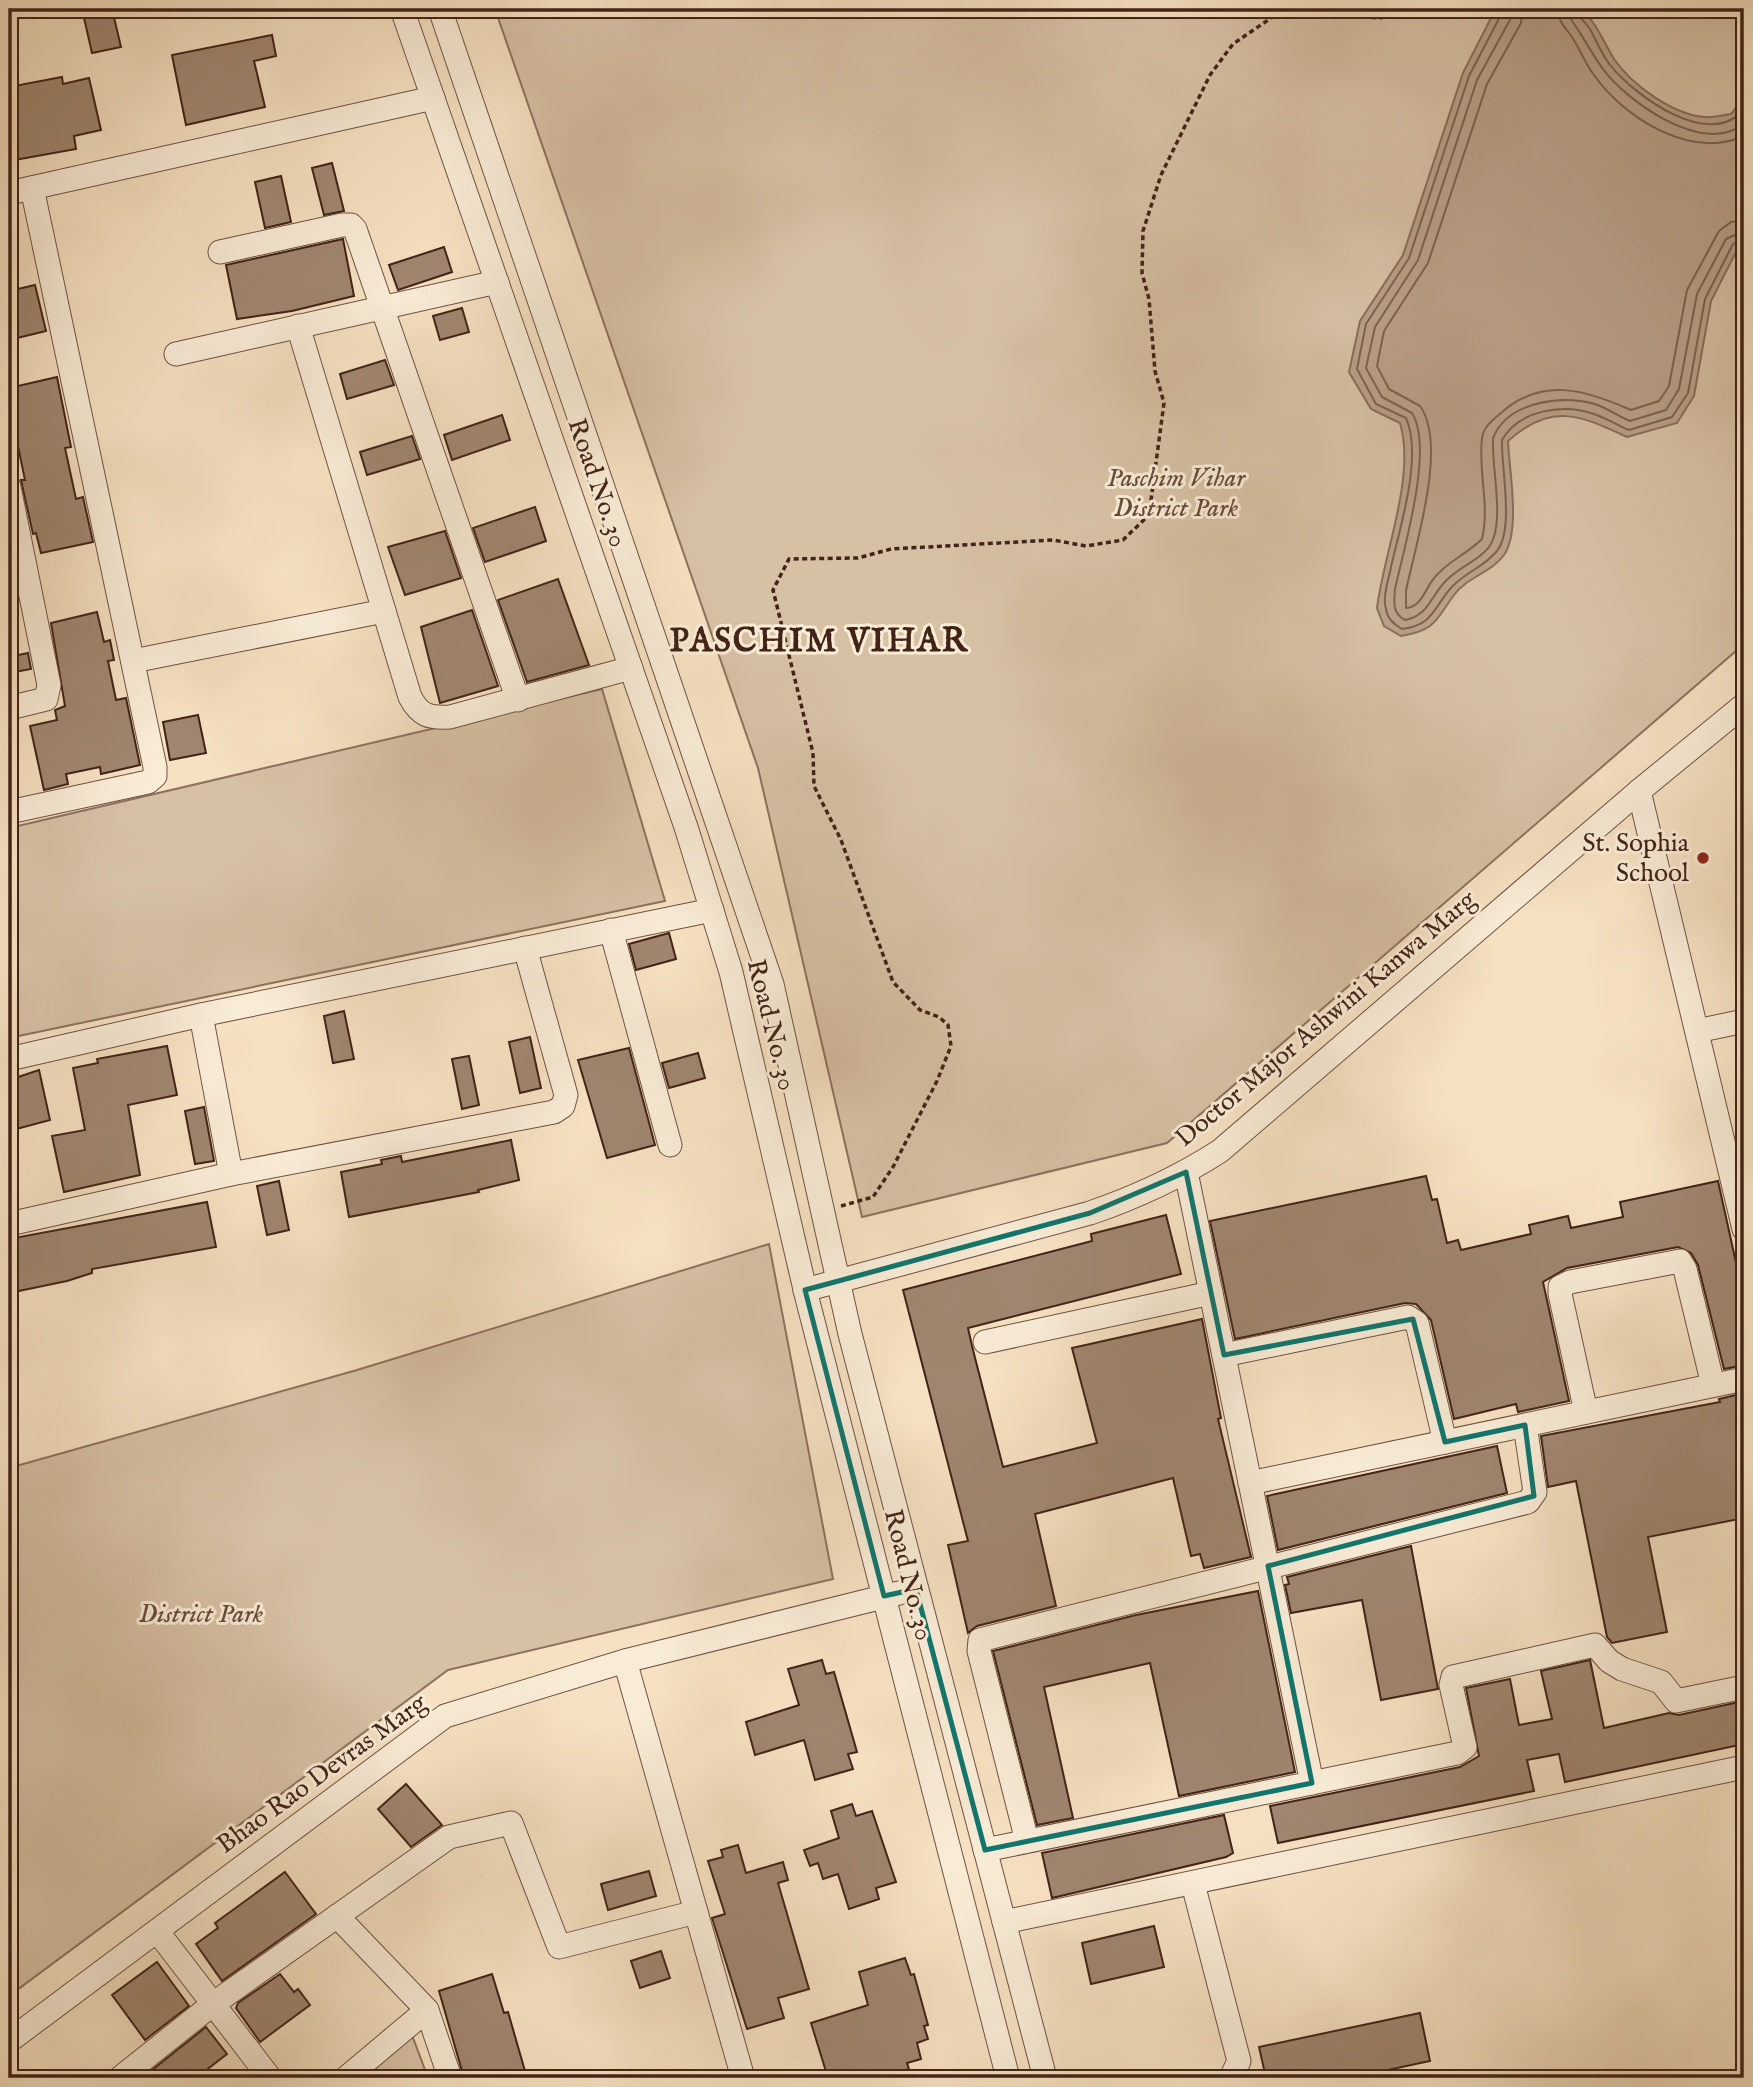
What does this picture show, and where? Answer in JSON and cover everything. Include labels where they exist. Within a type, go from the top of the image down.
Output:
[{"type":"street","name":"Road No. 30","points":[[402,9],[631,668],[731,972],[805,1290],[1008,2078]]},
{"type":"street","name":"Road No. 30","points":[[440,9],[772,984],[838,1281],[1045,2078]]},
{"type":"street","points":[[9,193],[433,98]]},
{"type":"street","points":[[9,812],[148,782],[155,776],[32,188]]},
{"type":"street","points":[[220,252],[351,225],[384,307],[518,700]]},
{"type":"street","points":[[176,354],[497,282]]},
{"type":"street","points":[[299,326],[410,697],[416,709],[430,718],[450,717],[631,668]]},
{"type":"street","points":[[9,487],[50,685],[47,699],[9,708]]},
{"type":"street","points":[[133,661],[384,611]]},
{"type":"street","name":"Doctor Major Ashwini Kanwa Marg","points":[[805,1290],[1090,1213],[1136,1198],[1220,1151],[1639,791],[1744,705]]},
{"type":"street","points":[[1639,791],[1744,1229]]},
{"type":"street","points":[[9,1059],[201,1015],[712,909]]},
{"type":"street","points":[[611,930],[670,1145]]},
{"type":"street","points":[[9,1224],[231,1174],[554,1112],[563,1106],[565,1095],[525,948]]},
{"type":"street","points":[[201,1015],[231,1174]]},
{"type":"street","points":[[1697,1031],[1744,1021]]},
{"type":"street","points":[[1186,1172],[1312,1783]]},
{"type":"street","points":[[1586,1412],[1560,1294],[1560,1287],[1570,1282],[1680,1261],[1685,1269],[1713,1385]]},
{"type":"street","points":[[985,1342],[1211,1293]]},
{"type":"street","points":[[1224,1356],[1408,1317],[1417,1323],[1445,1442]]},
{"type":"street","points":[[1250,1483],[1744,1379]]},
{"type":"street","points":[[1027,1841],[979,1651],[980,1640],[1532,1500],[1535,1492],[1525,1425]]},
{"type":"street","name":"Bhao Rao Devras Marg","points":[[9,2041],[445,1716],[625,1661],[916,1589]]},
{"type":"street","points":[[985,1850],[1463,1751],[1465,1747],[1451,1679],[1458,1675],[1595,1645],[1609,1661],[1622,1669],[1661,1682],[1676,1701],[1744,1687]]},
{"type":"street","points":[[625,1661],[743,2078]]},
{"type":"street","points":[[1003,1922],[1744,1767]]},
{"type":"street","points":[[121,2078],[213,2004],[449,1837],[511,1823],[559,1947],[696,1913]]},
{"type":"street","points":[[1193,1884],[1239,2061],[1231,2078]]},
{"type":"street","points":[[337,1916],[426,2010],[450,2078]]},
{"type":"street","points":[[157,1931],[270,2078]]},
{"type":"street","points":[[345,2078],[426,2010]]},
{"type":"path","points":[[822,1211],[873,1197],[922,1113],[951,1046],[948,1025],[939,1017],[920,1010],[893,982],[841,840],[814,786],[813,753],[773,590],[781,571],[789,559],[858,558],[891,549],[1053,540],[1086,546],[1123,540],[1149,515],[1164,403],[1155,371],[1149,299],[1142,272],[1143,231],[1161,175],[1210,75],[1233,44],[1274,16],[1311,10],[1379,18],[1436,9]]},
{"type":"highlighted area","points":[[1186,1172],[1224,1355],[1413,1319],[1445,1442],[1525,1425],[1534,1496],[1268,1566],[1312,1783],[985,1850],[916,1589],[884,1596],[805,1290],[1090,1213]]},
{"type":"green space","name":"Paschim Vihar District Park","points":[[495,9],[1744,9],[1744,644],[1167,1143],[862,1217],[758,768]]},
{"type":"green space","points":[[602,689],[665,901],[9,1038],[9,828]]},
{"type":"green space","name":"District Park","points":[[769,1244],[833,1579],[448,1670],[9,1996],[9,1468],[357,1370]]},
{"type":"green space","points":[[412,2035],[428,2078],[359,2078]]},
{"type":"water","points":[[1503,9],[1581,9],[1596,26],[1614,59],[1631,79],[1654,97],[1692,115],[1714,117],[1731,114],[1744,98],[1744,245],[1738,248],[1711,301],[1694,396],[1677,423],[1627,437],[1580,418],[1552,417],[1538,421],[1508,441],[1513,516],[1509,544],[1504,555],[1493,566],[1459,589],[1434,623],[1421,631],[1401,636],[1384,626],[1377,608],[1402,490],[1404,444],[1400,423],[1371,409],[1349,372],[1360,321],[1403,255],[1463,73],[1493,14]]},
{"type":"building","points":[[82,9],[112,9],[121,47],[92,53]]},
{"type":"building","points":[[272,35],[276,56],[254,61],[265,107],[186,125],[172,55]]},
{"type":"building","points":[[62,77],[63,84],[89,78],[101,130],[74,136],[76,149],[9,161],[9,87]]},
{"type":"building","points":[[332,163],[344,211],[324,215],[312,168]]},
{"type":"building","points":[[281,176],[291,222],[265,228],[255,182]]},
{"type":"building","points":[[343,239],[354,296],[292,311],[237,319],[226,265]]},
{"type":"building","points":[[444,247],[452,272],[398,290],[389,265]]},
{"type":"building","points":[[35,285],[46,331],[9,340],[9,291]]},
{"type":"building","points":[[462,308],[469,332],[440,340],[433,316]]},
{"type":"building","points":[[385,360],[394,385],[347,399],[340,374]]},
{"type":"building","points":[[57,377],[71,447],[65,448],[76,499],[83,497],[93,542],[41,553],[36,533],[33,534],[21,480],[25,480],[9,403],[9,388]]},
{"type":"building","points":[[502,415],[510,440],[452,460],[444,435]]},
{"type":"building","points":[[412,436],[420,459],[367,475],[360,452]]},
{"type":"building","points":[[535,507],[546,541],[485,562],[473,528]]},
{"type":"building","points":[[445,531],[461,578],[405,595],[388,547]]},
{"type":"building","points":[[558,579],[589,665],[527,682],[498,600]]},
{"type":"building","points":[[472,610],[498,686],[440,703],[421,627]]},
{"type":"building","points":[[97,612],[104,642],[110,640],[114,660],[108,661],[116,700],[126,698],[140,765],[101,774],[100,767],[66,774],[68,784],[44,790],[30,726],[57,720],[55,710],[65,706],[51,623]]},
{"type":"building","points":[[28,653],[31,669],[9,673],[9,657]]},
{"type":"building","points":[[198,715],[206,753],[170,760],[163,722]]},
{"type":"building","points":[[669,933],[676,959],[636,970],[629,944]]},
{"type":"building","points":[[344,1011],[354,1059],[333,1063],[324,1016]]},
{"type":"building","points":[[530,1037],[541,1088],[520,1093],[509,1042]]},
{"type":"building","points":[[167,1046],[177,1095],[128,1105],[140,1175],[64,1192],[52,1136],[85,1130],[73,1068],[98,1063],[97,1059]]},
{"type":"building","points":[[629,1048],[655,1145],[607,1158],[578,1060]]},
{"type":"building","points":[[698,1053],[705,1078],[669,1088],[662,1063]]},
{"type":"building","points":[[469,1056],[479,1105],[462,1109],[452,1059]]},
{"type":"building","points":[[39,1070],[50,1120],[9,1131],[9,1080]]},
{"type":"building","points":[[204,1107],[214,1161],[195,1164],[185,1111]]},
{"type":"building","points":[[511,1140],[519,1180],[478,1190],[479,1192],[349,1217],[341,1172],[382,1164],[381,1160],[401,1156],[402,1162]]},
{"type":"building","points":[[1426,1176],[1432,1200],[1437,1199],[1447,1243],[1458,1240],[1461,1250],[1531,1234],[1529,1225],[1568,1216],[1571,1228],[1623,1217],[1620,1202],[1718,1181],[1744,1299],[1744,1365],[1724,1369],[1698,1265],[1691,1253],[1678,1247],[1567,1268],[1543,1282],[1569,1401],[1518,1412],[1516,1404],[1454,1419],[1431,1320],[1416,1304],[1405,1303],[1235,1339],[1210,1221]]},
{"type":"building","points":[[279,1181],[289,1230],[267,1235],[257,1186]]},
{"type":"building","points":[[207,1202],[216,1247],[92,1269],[92,1273],[67,1281],[9,1293],[9,1239]]},
{"type":"building","points":[[1166,1215],[1181,1274],[968,1328],[972,1346],[1003,1467],[1097,1443],[1072,1348],[1202,1319],[1221,1418],[1218,1419],[1251,1557],[1204,1568],[1200,1554],[1191,1556],[1173,1478],[1035,1514],[1056,1606],[977,1626],[968,1633],[948,1545],[968,1541],[903,1290],[1092,1241],[1091,1234]]},
{"type":"building","points":[[1744,1393],[1744,1518],[1648,1537],[1667,1632],[1612,1643],[1607,1637],[1576,1481],[1548,1487],[1541,1436],[1720,1402],[1719,1399]]},
{"type":"building","points":[[1497,1446],[1507,1493],[1278,1550],[1267,1496]]},
{"type":"building","points":[[1411,1546],[1438,1689],[1381,1700],[1362,1600],[1291,1613],[1285,1585],[1289,1584],[1287,1577]]},
{"type":"building","points":[[1258,1591],[1295,1772],[1179,1796],[1150,1663],[1044,1687],[1073,1818],[1037,1825],[993,1651],[1136,1615]]},
{"type":"building","points":[[822,1660],[826,1674],[834,1672],[857,1752],[848,1754],[853,1769],[815,1780],[804,1740],[755,1755],[746,1722],[799,1705],[788,1669]]},
{"type":"building","points":[[1590,1660],[1604,1728],[1669,1713],[1679,1715],[1744,1701],[1744,1744],[1565,1782],[1559,1754],[1527,1760],[1534,1791],[1278,1843],[1270,1806],[1460,1767],[1479,1756],[1466,1688],[1510,1679],[1519,1725],[1552,1719],[1541,1671]]},
{"type":"building","points":[[406,1784],[442,1825],[411,1847],[378,1809]]},
{"type":"building","points":[[852,1804],[856,1816],[872,1811],[896,1882],[876,1888],[879,1899],[849,1909],[838,1874],[823,1879],[818,1863],[810,1866],[804,1850],[839,1838],[831,1811]]},
{"type":"building","points":[[1224,1815],[1233,1853],[1226,1857],[1052,1898],[1042,1853]]},
{"type":"building","points":[[738,1845],[746,1873],[783,1862],[788,1880],[778,1883],[809,1989],[778,1998],[784,2018],[747,2029],[712,1918],[725,1914],[708,1861],[723,1857],[721,1850]]},
{"type":"building","points":[[649,1871],[656,1896],[608,1910],[601,1884]]},
{"type":"building","points":[[285,1872],[316,1914],[222,1981],[196,1944],[218,1928],[215,1923]]},
{"type":"building","points":[[1154,1926],[1164,1967],[1091,1984],[1082,1943]]},
{"type":"building","points":[[661,1951],[670,1978],[640,1988],[631,1961]]},
{"type":"building","points":[[905,1958],[911,1975],[914,1974],[928,2025],[924,2026],[928,2039],[917,2043],[921,2059],[907,2063],[909,2069],[890,2075],[891,2078],[828,2078],[811,2023],[868,2005],[859,1972]]},
{"type":"building","points":[[157,1962],[189,2006],[145,2040],[112,1995]]},
{"type":"building","points":[[280,1974],[294,1992],[298,1989],[310,2005],[260,2042],[236,2008],[238,2003]]},
{"type":"building","points":[[492,1974],[504,2013],[508,2012],[527,2078],[464,2078],[439,1991]]},
{"type":"building","points":[[1420,2013],[1430,2061],[1350,2078],[1266,2078],[1259,2047]]},
{"type":"building","points":[[206,2027],[227,2054],[196,2078],[142,2078]]},
{"type":"place","name":"St. Sophia School","points":[[1703,858]]},
{"type":"district","name":"PASCHIM VIHAR","points":[[819,642]]}]
